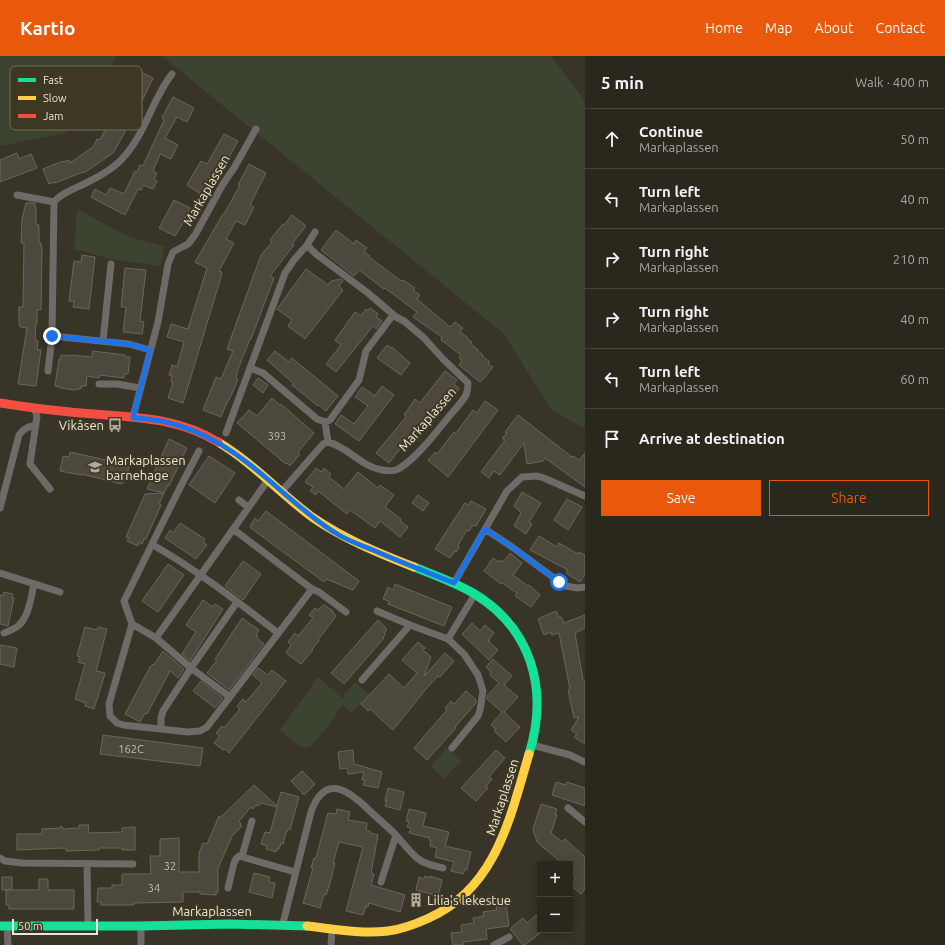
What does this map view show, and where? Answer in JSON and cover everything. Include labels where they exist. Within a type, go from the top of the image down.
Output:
[{"type":"street","name":"Markaplassen","points":[[0,403],[34,408],[133,418],[148,418],[171,423],[214,440],[234,452],[318,522],[349,540],[454,583],[475,594],[494,607],[506,619],[522,642],[537,684],[538,702],[537,724],[532,745],[508,825],[498,850],[491,864],[465,896],[432,918],[407,927],[377,932],[283,925],[238,924],[4,926]]},
{"type":"lane","points":[[142,128],[172,74]]},
{"type":"lane","name":"Markaplassen","points":[[133,418],[158,322],[168,264],[176,250],[188,244],[195,235],[256,129]]},
{"type":"lane","points":[[48,371],[52,336],[54,202],[69,191],[108,170],[120,161],[130,149],[141,130]]},
{"type":"lane","points":[[17,195],[54,202]]},
{"type":"lane","points":[[226,433],[285,273],[307,245],[315,232]]},
{"type":"lane","name":"Markaplassen","points":[[307,245],[316,254],[424,338],[468,383],[466,395],[459,406],[426,444],[397,470],[384,470],[373,467],[336,444],[328,442]]},
{"type":"lane","points":[[103,341],[111,264]]},
{"type":"lane","points":[[250,368],[263,373],[317,419],[325,422],[330,420],[359,380],[366,351],[393,315]]},
{"type":"lane","points":[[52,336],[129,344],[150,350]]},
{"type":"lane","points":[[99,384],[117,384],[140,388]]},
{"type":"lane","points":[[34,408],[37,416],[30,464],[50,489]]},
{"type":"lane","points":[[282,492],[323,444],[328,442],[325,422]]},
{"type":"lane","points":[[1,504],[19,435],[22,430],[27,427],[36,425]]},
{"type":"lane","points":[[199,451],[124,601],[132,624],[109,704],[109,712],[113,720],[123,725],[141,728],[188,732],[207,727],[312,589]]},
{"type":"lane","points":[[454,583],[507,491],[522,477],[537,476],[544,478],[585,496]]},
{"type":"lane","points":[[156,638],[268,480]]},
{"type":"lane","points":[[239,500],[248,507]]},
{"type":"lane","points":[[233,529],[312,589],[319,592],[346,612]]},
{"type":"lane","points":[[485,529],[565,586],[578,588],[585,587]]},
{"type":"lane","points":[[153,545],[170,554],[200,575],[278,633]]},
{"type":"lane","points":[[0,573],[60,592]]},
{"type":"lane","points":[[4,633],[19,625],[23,620],[27,613],[34,584]]},
{"type":"lane","points":[[448,639],[475,594]]},
{"type":"lane","points":[[161,729],[161,718],[163,711],[237,602]]},
{"type":"lane","points":[[377,611],[448,639],[472,664],[478,675],[482,690],[480,710],[478,716],[452,748]]},
{"type":"lane","points":[[132,624],[156,638],[191,668],[230,697]]},
{"type":"lane","points":[[362,680],[410,625]]},
{"type":"lane","name":"Markaplassen","points":[[532,745],[570,755],[585,762]]},
{"type":"lane","points":[[283,925],[295,872],[314,803],[319,796],[328,790],[339,789],[350,794],[396,835],[418,859],[443,868]]},
{"type":"lane","points":[[568,808],[585,822]]},
{"type":"lane","name":"Markaplassen","points":[[228,888],[234,863],[237,857],[242,856],[252,820]]},
{"type":"lane","points":[[381,882],[396,835]]},
{"type":"lane","points":[[242,856],[295,872]]},
{"type":"lane","points":[[0,858],[5,861],[22,864],[133,864]]},
{"type":"lane","points":[[88,864],[88,925]]},
{"type":"lane","name":"Markaplassen","points":[[4,926],[8,945]]},
{"type":"lane","points":[[141,926],[141,945]]},
{"type":"lane","points":[[331,945],[332,929]]},
{"type":"lane","points":[[494,945],[509,937]]},
{"type":"green space","points":[[0,56],[117,56],[110,66],[10,66],[10,130],[67,130],[65,133],[0,146]]},
{"type":"green space","points":[[162,56],[551,56],[585,101],[585,429],[551,409],[504,334]]},
{"type":"green space","points":[[77,209],[129,237],[164,246],[161,266],[116,260],[74,249]]},
{"type":"green space","points":[[318,677],[345,700],[344,693],[356,682],[369,695],[352,713],[343,706],[344,703],[315,742],[306,748],[295,743],[280,730]]},
{"type":"green space","points":[[447,748],[461,761],[444,779],[431,766]]},
{"type":"building","points":[[142,72],[153,78],[143,99],[142,98]]},
{"type":"building","points":[[173,97],[194,108],[187,122],[177,117],[165,138],[178,145],[171,159],[160,154],[153,171],[157,173],[154,179],[157,181],[153,189],[143,185],[141,190],[138,189],[125,215],[91,197],[95,189],[106,195],[110,188],[124,194],[135,171],[137,172],[140,165],[143,166],[164,120],[162,118]]},
{"type":"building","points":[[105,130],[125,130],[125,132],[113,153],[84,173],[83,172],[49,184],[43,169],[63,161],[69,160],[70,163],[93,147],[97,139],[100,140]]},
{"type":"building","points":[[224,134],[238,141],[227,161],[225,161],[223,165],[220,163],[202,195],[187,185],[201,161],[207,164]]},
{"type":"building","points":[[17,153],[19,159],[31,154],[37,168],[0,182],[0,160]]},
{"type":"building","points":[[249,164],[266,173],[250,205],[254,207],[245,225],[236,221],[226,239],[234,243],[219,271],[222,272],[221,277],[183,403],[168,398],[173,382],[171,382],[172,375],[169,375],[172,365],[177,367],[184,342],[167,337],[171,324],[188,329],[207,268],[195,262],[240,185],[238,185]]},
{"type":"building","points":[[174,200],[190,208],[175,236],[159,228]]},
{"type":"building","points":[[26,203],[35,203],[36,224],[38,224],[39,227],[39,243],[41,243],[42,247],[41,310],[37,310],[35,340],[38,341],[37,350],[41,350],[36,386],[18,384],[27,328],[20,327],[19,323],[19,307],[23,307],[24,243],[21,243],[22,219]]},
{"type":"building","points":[[292,215],[306,226],[292,244],[294,245],[270,276],[274,278],[238,369],[236,379],[238,380],[229,400],[221,417],[203,410],[216,377],[221,379],[233,351],[227,349],[261,255],[272,242],[270,240]]},
{"type":"building","points":[[336,230],[354,244],[356,240],[367,248],[364,252],[370,256],[369,257],[401,281],[403,280],[415,288],[413,290],[420,295],[417,299],[450,327],[455,322],[463,328],[460,332],[472,342],[471,344],[490,362],[488,364],[493,367],[480,382],[459,365],[462,360],[459,358],[461,355],[441,340],[442,337],[413,317],[417,312],[359,270],[354,276],[321,250]]},
{"type":"building","points":[[82,255],[95,257],[89,309],[73,307],[74,301],[69,301],[74,261],[81,262]]},
{"type":"building","points":[[125,268],[146,270],[140,321],[144,322],[142,334],[123,332],[126,307],[121,307]]},
{"type":"building","points":[[306,269],[328,285],[331,281],[341,279],[343,281],[339,286],[343,290],[305,339],[288,326],[292,320],[277,309]]},
{"type":"building","points":[[370,308],[378,314],[376,317],[382,321],[376,329],[373,326],[336,372],[326,364],[341,345],[335,340],[355,312],[361,316],[366,309],[368,311]]},
{"type":"building","points":[[387,345],[391,348],[392,347],[410,363],[401,375],[377,358]]},
{"type":"building","points":[[93,351],[130,357],[128,374],[124,374],[124,378],[99,375],[99,378],[87,376],[86,386],[81,386],[81,389],[75,390],[55,386],[59,359],[61,359],[61,355],[92,357]]},
{"type":"building","points":[[275,351],[289,362],[292,358],[338,396],[326,411],[292,385],[293,383],[267,360]]},
{"type":"building","points":[[445,371],[457,380],[454,384],[459,388],[454,396],[451,395],[446,401],[443,399],[432,412],[430,411],[389,463],[376,453],[406,417],[404,415],[415,399],[420,403]]},
{"type":"building","points":[[258,378],[268,385],[263,393],[253,385]]},
{"type":"building","points":[[382,386],[394,395],[359,441],[335,424],[341,415],[354,424],[368,406],[355,397],[362,387],[375,396]]},
{"type":"building","points":[[272,398],[314,433],[298,452],[300,454],[290,466],[237,423],[249,410],[257,416]]},
{"type":"building","points":[[485,401],[498,410],[448,477],[428,460],[435,452],[437,454],[454,432],[456,433],[473,410],[477,413]]},
{"type":"building","points":[[518,415],[572,457],[573,456],[579,460],[585,453],[585,487],[545,458],[543,461],[527,464],[524,443],[500,475],[494,471],[489,478],[481,472],[505,440],[502,438],[507,433],[505,432]]},
{"type":"building","points":[[169,439],[187,448],[169,486],[168,485],[164,493],[147,489]]},
{"type":"building","points":[[70,452],[115,462],[116,456],[131,460],[126,478],[122,484],[81,474],[60,471],[63,456],[69,457]]},
{"type":"building","points":[[209,456],[235,473],[215,503],[189,485]]},
{"type":"building","points":[[316,468],[322,472],[324,468],[331,474],[329,477],[344,489],[358,472],[378,488],[380,485],[394,495],[385,507],[401,519],[400,521],[408,527],[400,537],[380,521],[375,528],[350,510],[347,514],[318,491],[316,495],[310,491],[313,487],[305,482]]},
{"type":"building","points":[[522,492],[541,503],[529,522],[532,524],[526,534],[514,526],[521,513],[514,506]]},
{"type":"building","points":[[164,493],[159,504],[161,505],[146,539],[144,539],[142,544],[139,542],[138,546],[127,541],[129,538],[126,537],[145,494]]},
{"type":"building","points":[[418,495],[429,503],[423,511],[412,503]]},
{"type":"building","points":[[567,499],[582,507],[568,530],[554,520]]},
{"type":"building","points":[[471,501],[486,509],[476,526],[473,525],[469,531],[467,530],[458,545],[459,547],[457,551],[454,552],[450,558],[435,549],[465,503],[468,505]]},
{"type":"building","points":[[266,511],[359,581],[353,590],[326,579],[324,582],[252,529],[250,526],[255,518],[258,521]]},
{"type":"building","points":[[180,523],[205,539],[203,542],[207,545],[196,559],[165,538],[170,530],[173,533]]},
{"type":"building","points":[[539,536],[557,547],[559,543],[578,554],[579,552],[585,555],[585,574],[580,582],[566,573],[568,570],[530,550]]},
{"type":"building","points":[[510,553],[522,563],[513,575],[528,586],[529,585],[540,595],[531,607],[515,596],[517,593],[502,583],[501,584],[484,571],[493,558],[499,562],[500,560],[503,562]]},
{"type":"building","points":[[243,561],[261,574],[243,600],[225,586]]},
{"type":"building","points":[[168,564],[184,575],[158,612],[142,601]]},
{"type":"building","points":[[395,584],[452,607],[444,626],[388,604],[389,601],[383,599],[388,587],[393,590]]},
{"type":"building","points":[[4,592],[13,594],[12,598],[14,598],[8,626],[0,624],[0,595],[3,596]]},
{"type":"building","points":[[203,600],[213,607],[215,604],[223,609],[190,661],[182,654],[196,632],[186,625]]},
{"type":"building","points":[[323,605],[333,611],[332,612],[336,616],[318,640],[319,641],[312,649],[313,650],[301,664],[286,653],[291,645],[288,642],[295,633],[298,636],[313,618],[309,615],[315,608],[318,610]]},
{"type":"building","points":[[556,611],[564,623],[585,615],[585,628],[575,633],[583,680],[585,680],[585,744],[574,737],[577,734],[571,730],[579,717],[574,718],[559,633],[552,635],[551,632],[544,635],[538,619]]},
{"type":"building","points":[[242,618],[259,630],[256,635],[258,636],[257,638],[264,644],[229,690],[207,673],[217,660],[215,659]]},
{"type":"building","points":[[378,620],[386,628],[384,638],[344,684],[331,673]]},
{"type":"building","points":[[472,623],[480,631],[485,625],[494,633],[488,641],[498,650],[489,660],[462,634]]},
{"type":"building","points":[[85,627],[97,630],[98,627],[107,629],[96,671],[105,673],[94,709],[85,706],[86,703],[75,699],[85,664],[78,662],[80,657],[77,656]]},
{"type":"building","points":[[418,642],[425,648],[423,650],[431,657],[424,676],[445,653],[454,661],[440,677],[438,676],[426,689],[393,730],[370,709],[368,711],[361,704],[389,674],[404,688],[417,673],[402,660]]},
{"type":"building","points":[[0,645],[17,648],[14,667],[0,664]]},
{"type":"building","points":[[163,651],[184,669],[178,678],[170,671],[147,714],[145,713],[140,722],[125,714],[150,667],[153,664],[154,665]]},
{"type":"building","points":[[493,659],[512,676],[504,685],[518,697],[504,712],[520,727],[506,742],[495,732],[495,728],[491,725],[502,712],[487,699],[487,696],[499,683],[491,676],[491,672],[486,667]]},
{"type":"building","points":[[258,668],[268,675],[272,670],[286,681],[229,753],[214,743],[220,736],[216,733],[222,726],[224,728],[240,709],[237,706],[243,699],[246,702],[262,683],[253,675]]},
{"type":"building","points":[[201,681],[223,698],[215,708],[193,691]]},
{"type":"building","points":[[466,691],[476,700],[476,703],[427,760],[414,748],[447,710],[445,708],[451,701],[454,704]]},
{"type":"building","points":[[103,735],[203,748],[200,766],[100,754]]},
{"type":"building","points":[[353,750],[354,764],[382,772],[378,788],[363,785],[365,780],[362,780],[364,772],[348,774],[347,768],[340,769],[338,752]]},
{"type":"building","points":[[496,750],[505,758],[489,777],[492,779],[486,786],[488,788],[476,801],[461,788]]},
{"type":"building","points":[[302,771],[315,784],[304,795],[291,781]]},
{"type":"building","points":[[556,782],[566,785],[567,782],[585,788],[585,806],[552,795]]},
{"type":"building","points":[[254,785],[277,806],[281,792],[299,797],[290,830],[288,829],[286,832],[283,844],[281,843],[276,852],[266,849],[267,846],[261,844],[265,832],[270,833],[277,807],[261,803],[258,806],[256,805],[253,809],[251,807],[239,821],[241,824],[240,825],[242,826],[232,836],[217,871],[218,892],[216,892],[216,895],[200,894],[200,892],[183,892],[183,902],[134,903],[134,905],[101,905],[101,902],[97,902],[98,888],[112,888],[112,885],[122,885],[122,874],[151,874],[150,856],[160,856],[160,839],[179,838],[179,872],[199,872],[199,853],[203,843],[207,844],[219,816],[220,818]]},
{"type":"building","points":[[388,788],[404,792],[400,810],[385,806]]},
{"type":"building","points":[[541,804],[557,809],[555,815],[557,815],[551,833],[562,842],[565,839],[585,857],[585,889],[581,894],[573,887],[573,882],[576,878],[573,876],[573,861],[559,861],[537,842],[533,829]]},
{"type":"building","points":[[337,809],[350,812],[348,820],[367,823],[366,830],[370,831],[370,833],[378,835],[371,873],[374,874],[371,885],[405,895],[400,912],[369,903],[368,907],[366,906],[363,915],[346,911],[363,847],[339,842],[333,863],[335,863],[330,883],[326,895],[324,894],[320,908],[303,903],[313,868],[311,868],[314,858],[316,858],[328,813],[336,814]]},
{"type":"building","points":[[409,809],[426,813],[423,826],[449,832],[445,846],[471,852],[467,870],[465,869],[463,874],[451,871],[454,862],[435,857],[437,848],[430,846],[430,838],[409,833],[411,828],[407,827],[409,822],[406,821]]},
{"type":"building","points":[[79,825],[89,825],[88,833],[122,832],[122,828],[135,827],[135,850],[122,850],[122,848],[99,848],[99,850],[66,851],[66,848],[17,850],[17,834],[42,834],[42,829],[60,828],[61,826],[64,829],[79,828]]},
{"type":"building","points":[[254,873],[270,877],[269,882],[275,883],[272,898],[249,892]]},
{"type":"building","points":[[425,876],[442,880],[438,896],[416,890],[419,877],[424,879]]},
{"type":"building","points":[[2,877],[12,877],[12,889],[2,890]]},
{"type":"building","points":[[39,879],[48,879],[48,890],[74,890],[74,909],[9,909],[9,905],[6,905],[6,890],[39,890]]},
{"type":"building","points":[[506,903],[509,926],[486,929],[487,939],[463,942],[463,945],[453,945],[451,933],[462,932],[461,925],[474,923],[473,918],[484,916],[483,912],[497,910],[496,905]]},
{"type":"building","points":[[536,915],[537,933],[540,933],[523,945],[510,929],[523,918],[527,923]]},
{"type":"traffic: fast","points":[[414,567],[473,593],[493,607],[509,624],[522,642],[531,663],[536,684],[537,707],[535,730],[529,754]]},
{"type":"traffic: fast","points":[[0,926],[141,926],[230,924],[307,926]]},
{"type":"traffic: slow","points":[[218,442],[243,459],[300,508],[324,525],[362,545],[414,567]]},
{"type":"traffic: slow","points":[[307,926],[358,932],[388,931],[404,928],[429,918],[452,905],[470,889],[485,870],[497,849],[507,826],[529,754]]},
{"type":"traffic: jam","points":[[0,403],[59,411],[158,420],[188,428],[218,442]]},
{"type":"place","name":"Vikåsen","points":[[115,425]]},
{"type":"place","name":"Markaplassen barnehage","points":[[95,467]]},
{"type":"place","name":"Lilia's lekestue","points":[[416,900]]},
{"type":"route","points":[[52,336],[129,344],[150,350],[133,418],[148,418],[171,423],[187,428],[214,440],[250,464],[318,522],[349,540],[454,583],[485,529],[559,582]]}]
